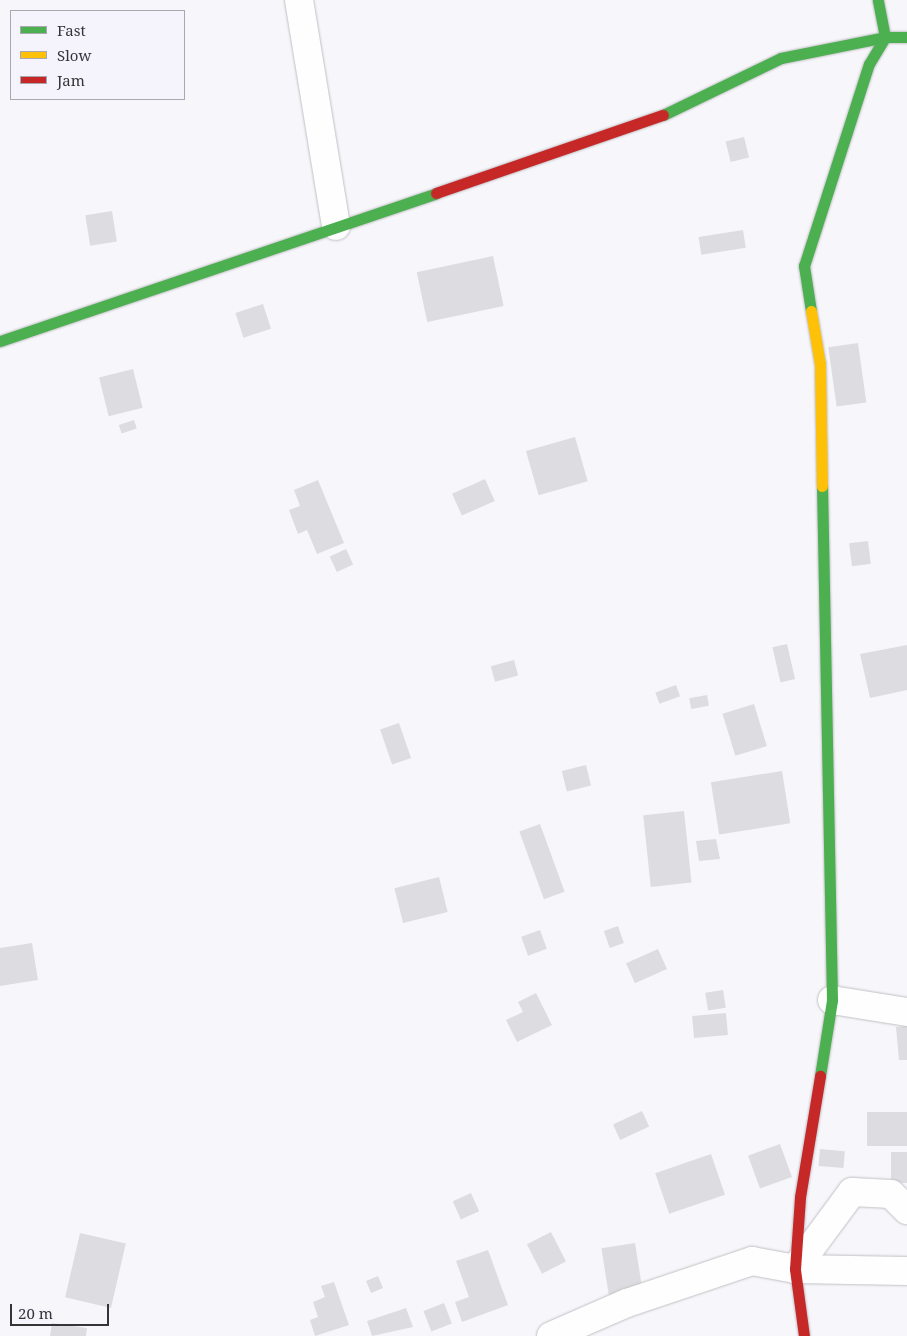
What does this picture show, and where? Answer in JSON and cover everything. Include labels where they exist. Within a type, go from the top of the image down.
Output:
[{"type":"street","points":[[299,0],[336,226]]},
{"type":"street","points":[[804,1336],[795,1269],[800,1197],[832,1000],[820,364],[804,266],[869,64],[884,37],[878,0]]},
{"type":"street","points":[[0,341],[672,112],[781,58],[884,37],[907,37]]},
{"type":"street","points":[[832,1000],[907,1012]]},
{"type":"street","points":[[795,1269],[852,1192],[891,1194],[907,1210]]},
{"type":"street","points":[[551,1336],[627,1303],[752,1260],[795,1269],[907,1271]]},
{"type":"building","points":[[744,137],[749,157],[731,162],[726,142]]},
{"type":"building","points":[[112,211],[117,242],[90,246],[85,215]]},
{"type":"building","points":[[743,230],[746,248],[701,255],[699,237]]},
{"type":"building","points":[[493,256],[504,306],[427,322],[417,272]]},
{"type":"building","points":[[263,304],[271,329],[243,338],[235,313]]},
{"type":"building","points":[[858,343],[866,402],[837,407],[828,347]]},
{"type":"building","points":[[133,369],[143,408],[109,416],[99,377]]},
{"type":"building","points":[[134,420],[137,429],[122,434],[119,425]]},
{"type":"building","points":[[575,437],[588,481],[539,495],[526,451]]},
{"type":"building","points":[[485,479],[495,501],[462,516],[452,494]]},
{"type":"building","points":[[318,480],[344,543],[317,554],[307,530],[298,534],[289,510],[300,506],[294,490]]},
{"type":"building","points":[[868,541],[871,564],[852,566],[849,543]]},
{"type":"building","points":[[346,549],[353,564],[337,572],[330,557]]},
{"type":"building","points":[[787,644],[795,679],[780,682],[772,647]]},
{"type":"building","points":[[907,645],[907,690],[870,698],[860,654]]},
{"type":"building","points":[[514,660],[518,675],[495,682],[491,666]]},
{"type":"building","points":[[676,685],[680,696],[659,704],[655,693]]},
{"type":"building","points":[[707,695],[709,706],[691,709],[689,698]]},
{"type":"building","points":[[754,704],[767,746],[735,756],[722,714]]},
{"type":"building","points":[[399,723],[411,758],[392,764],[380,730]]},
{"type":"building","points":[[586,765],[591,785],[567,791],[562,771]]},
{"type":"building","points":[[782,771],[790,823],[719,835],[711,782]]},
{"type":"building","points":[[684,811],[692,883],[651,887],[643,815]]},
{"type":"building","points":[[540,824],[565,892],[544,899],[519,832]]},
{"type":"building","points":[[716,839],[720,859],[699,861],[696,841]]},
{"type":"building","points":[[439,877],[448,912],[403,923],[394,888]]},
{"type":"building","points":[[618,926],[624,943],[610,948],[604,931]]},
{"type":"building","points":[[540,930],[547,949],[528,956],[521,937]]},
{"type":"building","points":[[32,943],[38,980],[0,986],[0,948]]},
{"type":"building","points":[[658,949],[667,969],[635,983],[626,963]]},
{"type":"building","points":[[723,990],[726,1008],[708,1011],[705,993]]},
{"type":"building","points":[[536,993],[552,1025],[517,1042],[506,1020],[523,1012],[518,1002]]},
{"type":"building","points":[[726,1013],[728,1035],[694,1038],[692,1016]]},
{"type":"building","points":[[907,1026],[907,1060],[899,1060],[896,1027]]},
{"type":"building","points":[[642,1111],[649,1126],[620,1140],[613,1125]]},
{"type":"building","points":[[867,1112],[907,1112],[907,1146],[867,1146]]},
{"type":"building","points":[[780,1144],[792,1177],[760,1189],[748,1156]]},
{"type":"building","points":[[820,1149],[845,1151],[843,1168],[819,1166]]},
{"type":"building","points":[[891,1152],[907,1152],[907,1183],[891,1183]]},
{"type":"building","points":[[711,1154],[725,1195],[669,1214],[655,1173]]},
{"type":"building","points":[[471,1193],[479,1211],[461,1219],[453,1201]]},
{"type":"building","points":[[551,1232],[566,1261],[542,1274],[527,1244]]},
{"type":"building","points":[[80,1233],[126,1244],[111,1308],[65,1297]]},
{"type":"building","points":[[635,1243],[643,1295],[610,1301],[601,1248]]},
{"type":"building","points":[[488,1250],[508,1305],[462,1322],[455,1302],[469,1297],[456,1261]]},
{"type":"building","points":[[378,1276],[383,1288],[371,1293],[366,1281]]},
{"type":"building","points":[[334,1282],[349,1325],[315,1336],[310,1320],[318,1317],[313,1302],[325,1297],[321,1286]]},
{"type":"building","points":[[444,1303],[452,1324],[431,1331],[423,1311]]},
{"type":"building","points":[[406,1308],[413,1327],[372,1336],[367,1321]]},
{"type":"building","points":[[52,1323],[87,1328],[86,1336],[50,1336]]},
{"type":"traffic: fast","points":[[811,311],[804,266],[869,64],[885,37],[878,0]]},
{"type":"traffic: fast","points":[[663,115],[781,58],[885,37],[907,37]]},
{"type":"traffic: fast","points":[[0,341],[436,193]]},
{"type":"traffic: fast","points":[[820,1076],[832,1000],[822,486]]},
{"type":"traffic: slow","points":[[811,311],[820,364],[822,486]]},
{"type":"traffic: jam","points":[[436,193],[663,115]]},
{"type":"traffic: jam","points":[[804,1336],[795,1269],[800,1197],[820,1076]]}]
